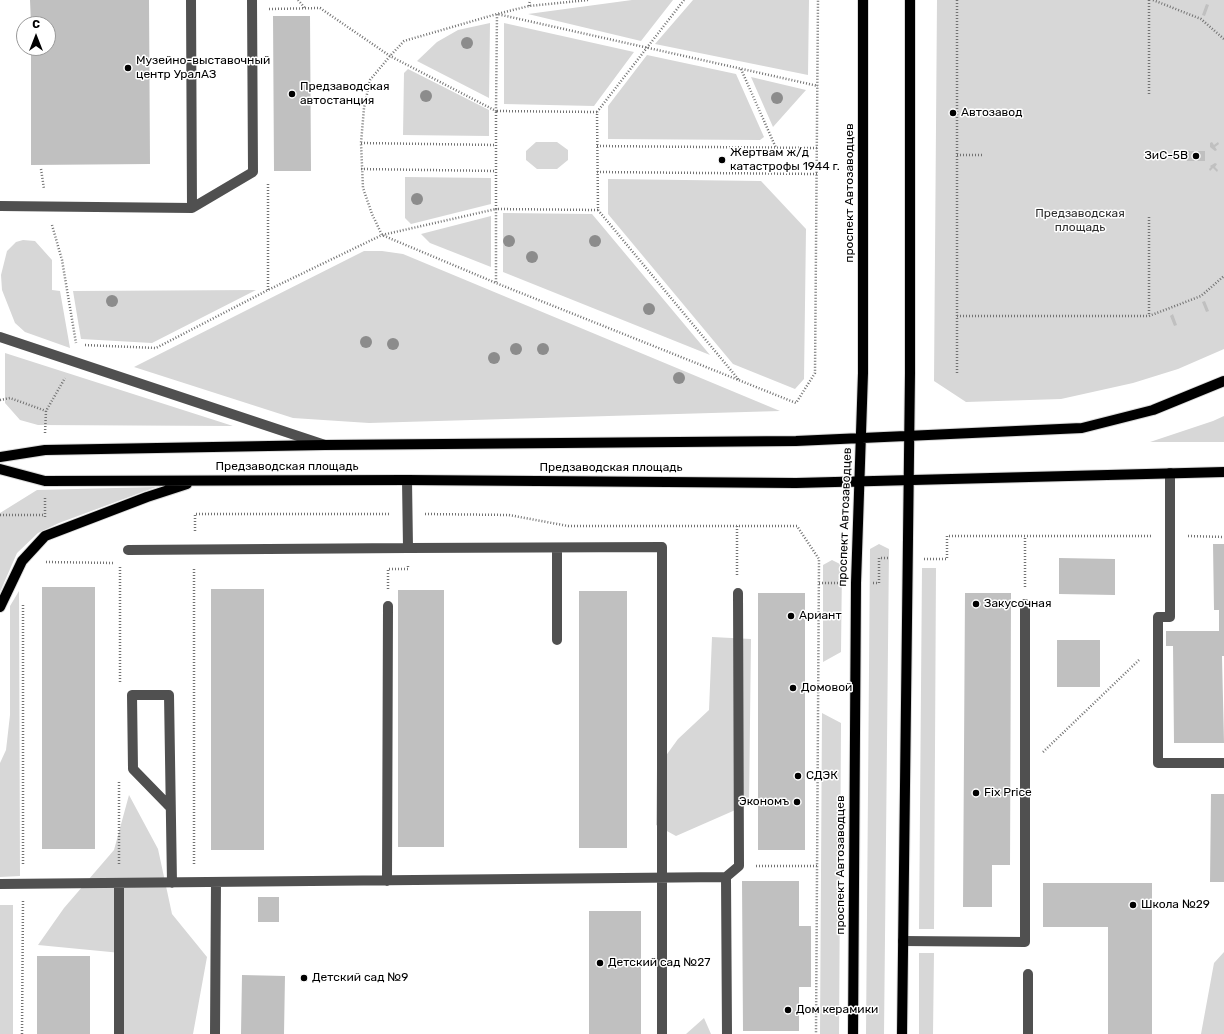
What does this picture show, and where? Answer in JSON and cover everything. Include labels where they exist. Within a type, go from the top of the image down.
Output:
[{"type":"main road","name":"проспект Автозаводцев","points":[[853,1034],[856,583],[863,373],[863,0]]},
{"type":"main road","points":[[902,1034],[909,436],[910,0]]},
{"type":"main road","points":[[861,438],[1082,428],[1153,410],[1224,381]]},
{"type":"main road","name":"Предзаводская площадь","points":[[0,457],[44,450],[325,444],[796,441],[861,438]]},
{"type":"main road","name":"Предзаводская площадь","points":[[0,469],[44,481],[407,480],[796,483],[1224,472]]},
{"type":"main road","points":[[0,607],[22,561],[44,536],[147,497],[196,481]]},
{"type":"lane","points":[[191,0],[192,208]]},
{"type":"lane","points":[[0,206],[192,208],[253,172],[252,4]]},
{"type":"lane","points":[[0,337],[74,363],[325,444]]},
{"type":"lane","points":[[1170,473],[1170,617],[1158,617],[1158,762],[1224,762]]},
{"type":"lane","points":[[407,480],[408,548]]},
{"type":"lane","points":[[128,550],[662,547],[662,1034]]},
{"type":"lane","points":[[557,548],[557,640]]},
{"type":"lane","points":[[0,884],[726,878],[739,866],[738,593]]},
{"type":"lane","points":[[903,941],[1024,942],[1025,604]]},
{"type":"lane","points":[[387,881],[388,606]]},
{"type":"lane","points":[[170,807],[133,769],[132,695],[169,695],[172,882]]},
{"type":"lane","points":[[726,878],[727,1034]]},
{"type":"lane","points":[[215,1034],[216,882]]},
{"type":"lane","points":[[119,883],[119,1034]]},
{"type":"lane","points":[[1028,974],[1028,1034]]},
{"type":"path","points":[[298,0],[306,8]]},
{"type":"path","points":[[529,6],[530,0]]},
{"type":"path","points":[[588,0],[529,6],[497,14],[404,41],[390,56],[370,80],[364,108],[361,143],[363,188],[372,214],[382,235],[496,283],[796,403],[815,373],[818,0]]},
{"type":"path","points":[[684,0],[597,112],[598,210],[740,381]]},
{"type":"path","points":[[957,0],[957,373]]},
{"type":"path","points":[[1149,0],[1149,95]]},
{"type":"path","points":[[1153,0],[1201,19],[1224,39]]},
{"type":"path","points":[[252,4],[320,8],[390,56],[496,110],[597,112]]},
{"type":"path","points":[[497,14],[818,86]]},
{"type":"path","points":[[496,283],[497,14]]},
{"type":"path","points":[[741,69],[776,148]]},
{"type":"path","points":[[361,143],[496,145]]},
{"type":"path","points":[[597,146],[817,148]]},
{"type":"path","points":[[957,155],[983,155]]},
{"type":"path","points":[[41,169],[47,207],[62,260],[76,345],[74,363]]},
{"type":"path","points":[[361,169],[496,170]]},
{"type":"path","points":[[597,172],[817,174]]},
{"type":"path","points":[[76,345],[156,348],[268,290],[382,235],[496,209],[598,210]]},
{"type":"path","points":[[1149,217],[1149,316]]},
{"type":"path","points":[[957,316],[1149,316],[1201,296],[1224,276]]},
{"type":"path","points":[[0,400],[10,398],[46,411]]},
{"type":"path","points":[[194,882],[194,514],[510,515],[568,526],[796,526],[819,559],[816,1034]]},
{"type":"path","points":[[0,515],[44,515]]},
{"type":"path","points":[[737,526],[738,593]]},
{"type":"path","points":[[929,559],[948,559],[948,536],[1224,537]]},
{"type":"path","points":[[1025,536],[1025,604]]},
{"type":"path","points":[[388,606],[388,569],[408,569],[408,548]]},
{"type":"path","points":[[819,583],[879,583],[879,558],[907,558]]},
{"type":"path","points":[[45,562],[128,563]]},
{"type":"path","points":[[22,1034],[23,601]]},
{"type":"path","points":[[1025,768],[1158,642]]},
{"type":"path","points":[[739,866],[817,866]]},
{"type":"green space","points":[[632,0],[673,0],[641,41],[528,14]]},
{"type":"green space","points":[[693,0],[809,0],[808,75],[655,44]]},
{"type":"green space","name":"Предзаводская площадь","points":[[937,0],[1224,0],[1224,349],[1178,369],[1133,383],[1061,399],[966,402],[934,381]]},
{"type":"green space","points":[[490,23],[489,98],[417,61],[437,42],[458,30]]},
{"type":"green space","points":[[504,23],[634,52],[594,106],[504,104]]},
{"type":"green space","points":[[647,55],[736,74],[764,137],[760,140],[608,139],[608,106]]},
{"type":"green space","points":[[408,69],[489,110],[489,136],[403,135],[404,73]]},
{"type":"green space","points":[[751,77],[806,90],[773,127]]},
{"type":"green space","points":[[536,142],[557,142],[568,150],[568,160],[557,169],[537,169],[526,160],[526,151]]},
{"type":"green space","points":[[405,177],[491,178],[491,204],[411,224],[405,218]]},
{"type":"green space","points":[[608,179],[761,181],[806,229],[804,379],[795,389],[733,364],[608,214]]},
{"type":"green space","points":[[503,213],[592,214],[710,355],[503,272]]},
{"type":"green space","points":[[491,216],[491,267],[430,243],[421,234]]},
{"type":"green space","points":[[23,240],[35,241],[52,260],[52,290],[60,291],[70,348],[25,332],[15,323],[2,290],[1,275],[7,251],[16,242]]},
{"type":"green space","points":[[364,251],[382,251],[403,254],[780,411],[369,423],[293,418],[134,367]]},
{"type":"green space","points":[[256,290],[152,343],[81,339],[73,291]]},
{"type":"green space","points":[[5,353],[233,426],[38,425],[20,420],[5,403]]},
{"type":"green space","points":[[1224,416],[1224,442],[1150,442],[1213,421]]},
{"type":"green space","points":[[156,487],[59,523],[38,533],[17,553],[0,592],[0,513],[37,490]]},
{"type":"green space","points":[[879,544],[889,549],[884,1034],[866,1034],[870,549]]},
{"type":"green space","points":[[832,560],[842,565],[841,652],[823,662],[823,565]]},
{"type":"green space","points":[[922,568],[936,568],[934,929],[919,929]]},
{"type":"green space","points":[[19,591],[20,876],[0,877],[0,763],[6,750],[10,715],[10,606]]},
{"type":"green space","points":[[712,637],[751,639],[749,804],[676,836],[656,825],[657,768],[678,739],[709,710]]},
{"type":"green space","points":[[822,713],[841,723],[839,1034],[820,1034]]},
{"type":"green space","points":[[129,795],[158,849],[172,914],[207,957],[193,1034],[114,1034],[114,1000],[121,953],[38,945],[64,908],[114,850]]},
{"type":"green space","points":[[0,905],[13,905],[13,1034],[0,1034]]},
{"type":"green space","points":[[1224,952],[1224,1034],[1201,1034],[1214,963]]},
{"type":"green space","points":[[919,953],[934,953],[933,1034],[919,1034]]},
{"type":"green space","points":[[704,1018],[711,1034],[686,1034]]},
{"type":"building","points":[[30,0],[149,0],[150,164],[31,165],[31,56],[56,56],[56,16],[31,16]]},
{"type":"building","points":[[1206,4],[1209,5],[1205,16],[1202,15]]},
{"type":"building","name":"Предзаводская автостанция","points":[[273,16],[310,16],[311,171],[274,171]]},
{"type":"building","points":[[1212,142],[1214,145],[1218,142],[1219,144],[1215,147],[1217,150],[1215,151],[1210,147],[1210,143]]},
{"type":"building","points":[[1187,151],[1205,151],[1205,161],[1187,161]]},
{"type":"building","points":[[1215,163],[1217,164],[1215,167],[1218,170],[1217,172],[1213,168],[1210,171],[1210,166]]},
{"type":"building","points":[[1205,301],[1209,311],[1206,312],[1202,302]]},
{"type":"building","points":[[1173,314],[1177,325],[1174,326],[1170,316]]},
{"type":"building","points":[[1213,544],[1224,544],[1224,656],[1222,656],[1224,743],[1174,743],[1173,646],[1166,646],[1166,631],[1219,631],[1219,610],[1214,610]]},
{"type":"building","points":[[1059,558],[1115,559],[1115,595],[1059,594]]},
{"type":"building","points":[[42,587],[95,587],[95,849],[42,849]]},
{"type":"building","points":[[211,589],[264,589],[264,850],[211,850]]},
{"type":"building","points":[[398,590],[444,590],[444,847],[398,847]]},
{"type":"building","points":[[579,591],[627,591],[627,848],[579,848]]},
{"type":"building","points":[[758,593],[805,593],[805,850],[758,850]]},
{"type":"building","points":[[965,593],[1011,593],[1010,865],[992,865],[992,907],[963,907]]},
{"type":"building","points":[[1057,640],[1100,640],[1100,687],[1057,687]]},
{"type":"building","points":[[1211,794],[1224,794],[1224,882],[1210,882]]},
{"type":"building","points":[[742,881],[799,881],[799,926],[811,926],[811,987],[799,987],[799,1031],[743,1031]]},
{"type":"building","points":[[1043,883],[1152,883],[1152,1034],[1108,1034],[1108,927],[1043,927]]},
{"type":"building","points":[[258,897],[279,897],[279,922],[258,922]]},
{"type":"building","points":[[589,911],[641,911],[641,1034],[589,1034]]},
{"type":"building","points":[[37,956],[90,956],[90,1034],[37,1034]]},
{"type":"building","points":[[242,975],[285,976],[284,1034],[241,1034]]},
{"type":"place","name":"Музейно-выставочный центр УралАЗ","points":[[128,68]]},
{"type":"place","name":"Предзаводская автостанция","points":[[292,94]]},
{"type":"place","name":"Автозавод","points":[[953,113]]},
{"type":"place","name":"ЗиС-5В","points":[[1196,156]]},
{"type":"place","name":"Жертвам ж/д катастрофы 1944 г.","points":[[722,160]]},
{"type":"place","name":"Закусочная","points":[[976,604]]},
{"type":"place","name":"Ариант","points":[[791,616]]},
{"type":"place","name":"Домовой","points":[[793,688]]},
{"type":"place","name":"СДЭК","points":[[798,776]]},
{"type":"place","name":"Fix Price","points":[[976,793]]},
{"type":"place","name":"Экономъ","points":[[797,802]]},
{"type":"place","name":"Школа №29","points":[[1133,905]]},
{"type":"place","name":"Детский сад №27","points":[[600,963]]},
{"type":"place","name":"Детский сад №9","points":[[304,978]]},
{"type":"place","name":"Дом керамики","points":[[788,1010]]}]
